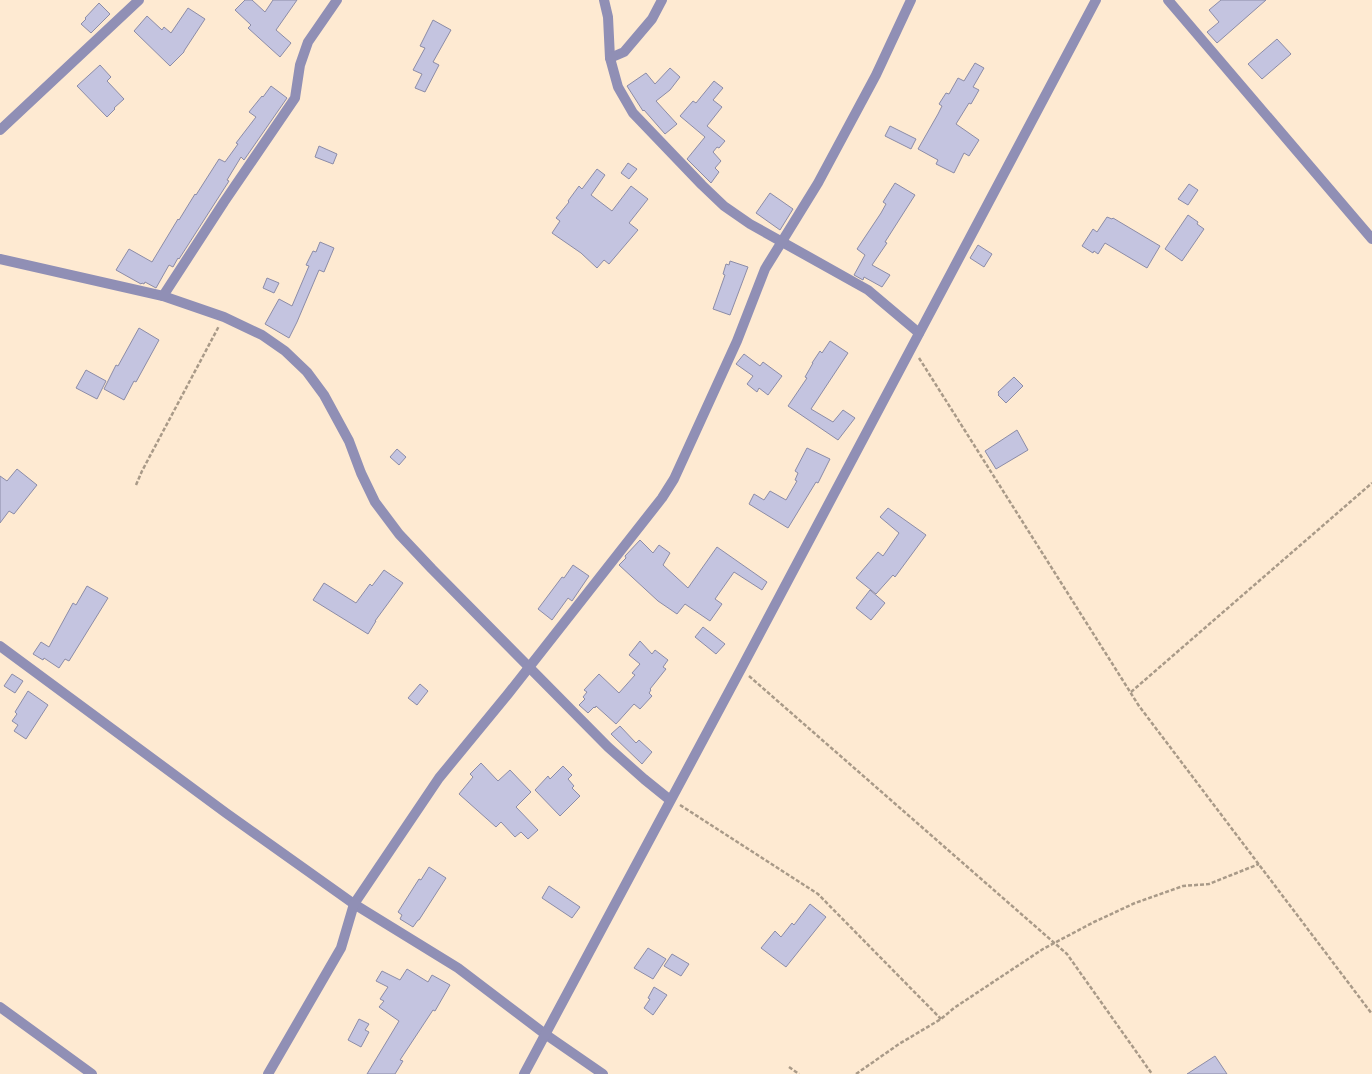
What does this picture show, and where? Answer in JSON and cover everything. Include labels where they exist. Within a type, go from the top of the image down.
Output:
[{"type":"street","points":[[0,130],[140,0]]},
{"type":"street","points":[[163,296],[224,202],[295,98],[300,65],[308,42],[337,0]]},
{"type":"street","points":[[604,0],[608,17],[610,58],[618,87],[633,112],[702,185],[724,206],[750,224],[868,290],[919,333]]},
{"type":"street","points":[[610,58],[624,52],[652,19],[662,0]]},
{"type":"street","points":[[268,1074],[341,948],[354,904],[440,778],[530,667],[662,498],[674,479],[737,341],[765,269],[818,183],[876,74],[911,0]]},
{"type":"street","points":[[524,1074],[1096,0]]},
{"type":"street","points":[[1168,0],[1372,238]]},
{"type":"street","points":[[0,258],[163,296],[224,317],[262,335],[286,351],[307,372],[324,394],[349,441],[361,473],[375,502],[387,519],[432,569],[608,746],[644,779],[670,800]]},
{"type":"street","points":[[0,646],[354,904],[458,968],[545,1034],[603,1074]]},
{"type":"street","points":[[0,1008],[92,1074]]},
{"type":"path","points":[[136,485],[224,317]]},
{"type":"path","points":[[912,346],[1139,706],[1372,1014]]},
{"type":"path","points":[[1130,692],[1372,483]]},
{"type":"path","points":[[741,669],[1066,954],[1152,1074]]},
{"type":"path","points":[[670,800],[818,894],[941,1019]]},
{"type":"path","points":[[856,1074],[899,1044],[941,1019],[960,1004],[1043,948],[1135,903],[1183,886],[1209,884],[1259,864]]},
{"type":"path","points":[[789,1067],[799,1074]]},
{"type":"building","points":[[245,0],[252,0],[265,12],[273,0],[297,0],[276,30],[291,43],[280,57],[248,28],[251,25],[235,10]]},
{"type":"building","points":[[1221,0],[1266,0],[1217,43],[1207,32],[1219,22],[1209,10]]},
{"type":"building","points":[[99,3],[110,14],[91,33],[81,24]]},
{"type":"building","points":[[188,8],[205,19],[184,52],[170,66],[134,31],[147,16],[162,30],[164,27],[171,33]]},
{"type":"building","points":[[433,20],[451,30],[433,62],[439,65],[425,92],[415,88],[422,74],[413,70],[425,48],[420,46]]},
{"type":"building","points":[[1277,39],[1291,54],[1262,79],[1248,64]]},
{"type":"building","points":[[975,63],[984,68],[973,87],[979,90],[971,104],[969,103],[956,124],[979,140],[969,156],[964,153],[954,173],[936,164],[938,160],[918,149],[942,106],[939,104],[946,93],[949,94],[958,78],[964,81]]},
{"type":"building","points":[[100,65],[111,77],[107,81],[124,99],[107,117],[77,86]]},
{"type":"building","points":[[670,68],[680,77],[670,90],[656,101],[677,124],[665,134],[644,110],[643,111],[627,86],[646,73],[655,84]]},
{"type":"building","points":[[714,81],[723,88],[713,100],[722,107],[707,126],[725,141],[713,152],[721,161],[715,168],[719,172],[711,183],[687,159],[705,137],[680,116],[693,101],[696,103]]},
{"type":"building","points":[[271,86],[287,98],[244,160],[241,157],[227,180],[229,181],[179,259],[178,258],[173,267],[169,265],[156,288],[145,282],[144,284],[141,284],[116,270],[129,249],[152,262],[178,219],[179,220],[219,159],[225,162],[238,144],[236,143],[256,117],[249,112]]},
{"type":"building","points":[[890,126],[916,139],[911,149],[885,136]]},
{"type":"building","points":[[319,146],[337,154],[333,164],[315,157]]},
{"type":"building","points":[[628,163],[637,169],[629,179],[621,173]]},
{"type":"building","points":[[597,169],[605,175],[591,195],[612,211],[631,186],[648,199],[629,223],[638,230],[609,264],[604,260],[597,268],[581,253],[552,233],[560,221],[556,218],[569,202],[568,201],[579,186],[582,189]]},
{"type":"building","points":[[895,183],[915,195],[885,242],[887,243],[872,265],[890,275],[882,287],[864,277],[863,280],[854,275],[865,255],[857,249],[881,213],[886,204],[883,202]]},
{"type":"building","points":[[1189,184],[1198,190],[1188,205],[1178,199]]},
{"type":"building","points":[[770,193],[793,209],[780,230],[756,213]]},
{"type":"building","points":[[1188,215],[1198,222],[1197,224],[1204,229],[1182,261],[1165,249]]},
{"type":"building","points":[[1107,217],[1113,218],[1160,246],[1147,268],[1105,243],[1098,254],[1094,251],[1093,253],[1082,246],[1093,229],[1097,232]]},
{"type":"building","points":[[320,242],[334,248],[324,272],[319,270],[289,338],[265,324],[279,299],[292,306],[309,266],[306,265],[313,251],[316,252]]},
{"type":"building","points":[[978,245],[992,254],[984,267],[970,258]]},
{"type":"building","points":[[730,261],[748,267],[730,315],[713,309],[725,275],[723,274],[726,264],[729,265]]},
{"type":"building","points":[[267,278],[279,283],[274,293],[263,288]]},
{"type":"building","points":[[139,328],[159,340],[136,382],[134,381],[124,400],[104,389],[116,365],[118,366]]},
{"type":"building","points":[[830,341],[848,353],[811,409],[833,422],[843,410],[855,418],[838,440],[788,406],[807,378],[805,377],[812,363],[820,351],[822,353]]},
{"type":"building","points":[[744,354],[760,366],[763,362],[782,376],[768,395],[759,388],[757,392],[747,384],[753,376],[736,364]]},
{"type":"building","points":[[86,370],[106,381],[97,399],[76,388]]},
{"type":"building","points":[[1014,377],[1023,386],[1006,403],[998,395],[998,392]]},
{"type":"building","points":[[1017,430],[1028,450],[996,469],[985,451]]},
{"type":"building","points":[[807,448],[830,459],[818,483],[816,482],[788,528],[749,504],[754,494],[764,500],[770,491],[786,500],[797,481],[795,480],[798,473],[795,471]]},
{"type":"building","points":[[397,449],[406,457],[399,465],[390,457]]},
{"type":"building","points":[[17,469],[37,485],[14,514],[9,511],[0,523],[0,476],[7,481]]},
{"type":"building","points":[[888,508],[926,535],[895,577],[893,575],[876,594],[856,578],[878,552],[883,556],[899,533],[880,517]]},
{"type":"building","points":[[640,540],[653,553],[659,545],[670,553],[663,565],[688,588],[717,547],[767,582],[762,590],[734,572],[715,599],[722,604],[710,621],[685,604],[677,614],[658,601],[619,565]]},
{"type":"building","points":[[573,565],[589,576],[572,601],[568,598],[552,620],[538,609]]},
{"type":"building","points":[[384,570],[403,583],[375,621],[368,634],[313,600],[324,583],[356,603],[370,584],[372,586]]},
{"type":"building","points":[[87,586],[108,598],[69,661],[65,659],[59,668],[44,658],[43,660],[33,654],[41,642],[49,647],[73,603],[76,605]]},
{"type":"building","points":[[870,590],[885,603],[871,620],[856,608]]},
{"type":"building","points":[[703,627],[725,644],[716,654],[695,637]]},
{"type":"building","points":[[640,641],[652,654],[655,650],[668,660],[663,667],[666,669],[650,689],[651,690],[649,693],[652,696],[640,709],[634,704],[616,724],[596,706],[588,713],[579,705],[585,699],[583,697],[587,692],[584,690],[599,674],[619,693],[635,675],[632,673],[640,664],[629,655]]},
{"type":"building","points":[[12,674],[23,681],[15,693],[4,686]]},
{"type":"building","points":[[420,684],[428,691],[417,705],[408,698]]},
{"type":"building","points":[[28,691],[48,705],[26,739],[14,731],[18,725],[12,721],[17,714],[15,712]]},
{"type":"building","points":[[620,726],[636,743],[639,740],[652,752],[642,764],[611,734]]},
{"type":"building","points":[[481,763],[498,781],[510,770],[531,792],[516,807],[538,830],[528,839],[521,832],[515,837],[501,822],[496,827],[459,794],[473,777],[470,774]]},
{"type":"building","points":[[563,766],[572,775],[568,779],[574,786],[572,788],[580,796],[560,816],[535,790],[548,776],[550,779]]},
{"type":"building","points":[[429,867],[446,878],[413,927],[400,919],[402,915],[398,912],[419,879],[421,880]]},
{"type":"building","points":[[549,886],[580,907],[572,918],[542,898]]},
{"type":"building","points":[[810,904],[826,917],[786,967],[761,948],[775,931],[781,937],[792,923],[794,925]]},
{"type":"building","points":[[648,948],[666,959],[653,979],[634,968]]},
{"type":"building","points":[[672,954],[689,964],[681,976],[664,966]]},
{"type":"building","points":[[407,969],[428,982],[432,975],[450,985],[435,1011],[433,1010],[400,1060],[403,1061],[395,1074],[367,1074],[399,1021],[379,1007],[384,1001],[380,999],[388,987],[376,981],[382,971],[400,980]]},
{"type":"building","points":[[654,987],[667,995],[653,1015],[644,1008],[650,999],[648,998]]},
{"type":"building","points":[[359,1019],[369,1024],[365,1030],[369,1032],[361,1047],[348,1040]]},
{"type":"building","points":[[1215,1056],[1227,1074],[1187,1074]]}]
